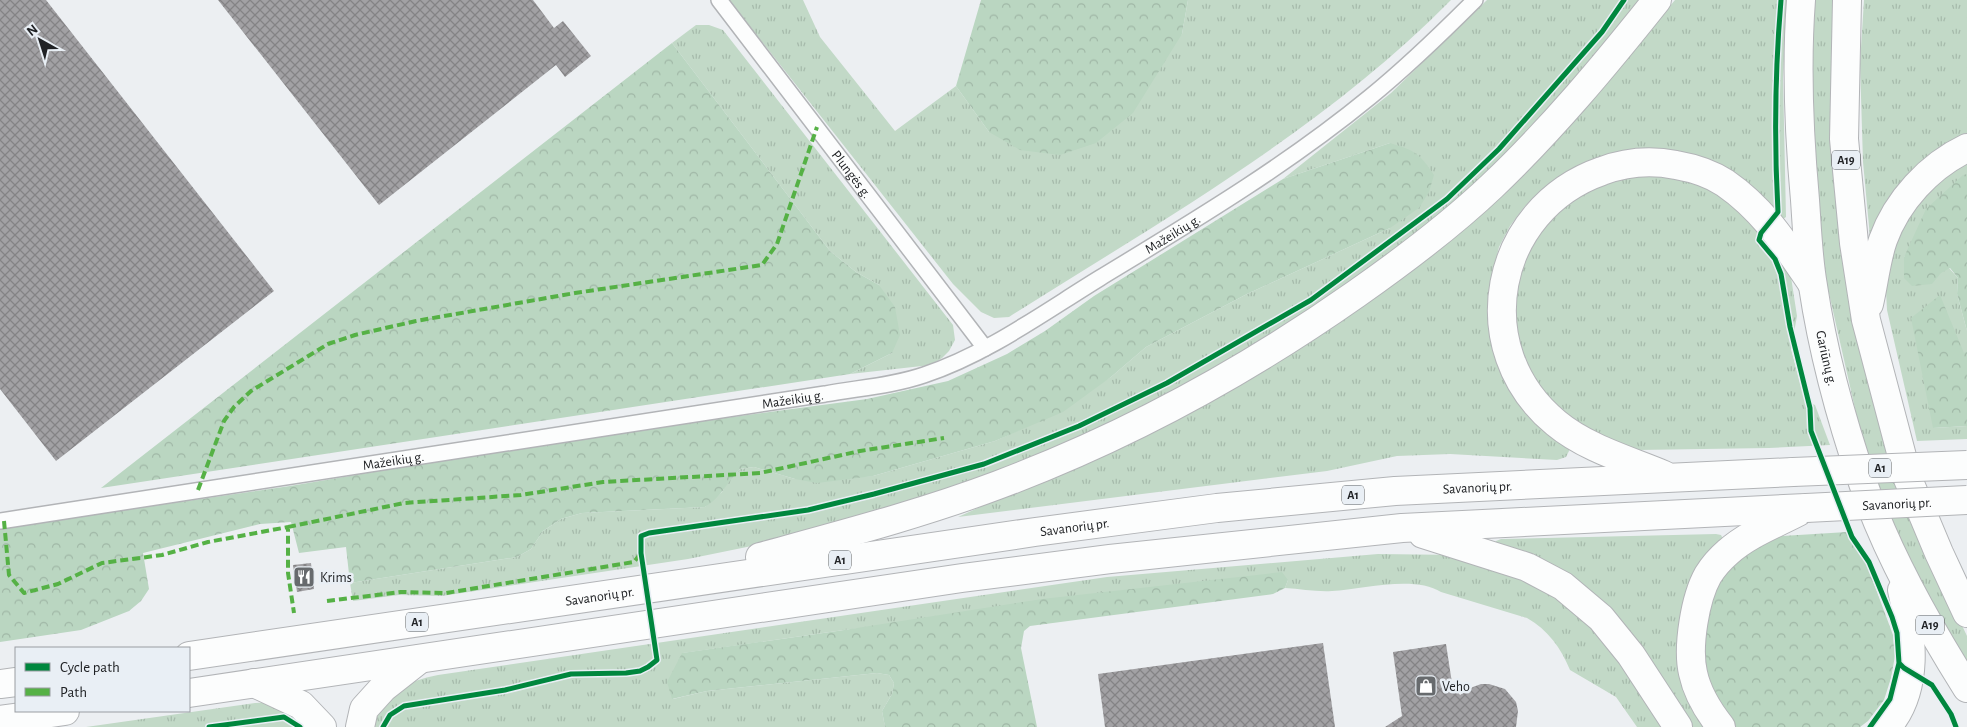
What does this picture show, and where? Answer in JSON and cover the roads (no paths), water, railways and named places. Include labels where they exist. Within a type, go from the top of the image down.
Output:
[{"type":"highway","points":[[645,588],[836,536],[997,486],[1085,449],[1167,410],[1267,354],[1382,275],[1492,186],[1572,101],[1619,48],[1657,0]]},
{"type":"highway","name":"Gariūnų g.","points":[[1801,0],[1800,150],[1812,284],[1825,352],[1844,424],[1863,485],[1896,562],[1946,655],[1967,688]]},
{"type":"highway","name":"A19","points":[[1847,0],[1844,139],[1854,243],[1866,320],[1908,479],[1939,554],[1967,613]]},
{"type":"highway","points":[[1866,320],[1882,242],[1890,222],[1903,202],[1927,175],[1942,163],[1967,148]]},
{"type":"highway","points":[[1672,479],[1572,435],[1540,409],[1519,379],[1511,364],[1506,346],[1502,325],[1502,302],[1504,280],[1510,259],[1518,240],[1529,224],[1557,194],[1589,175],[1627,164],[1646,162],[1685,167],[1705,172],[1718,179],[1752,204],[1769,222],[1812,284]]},
{"type":"highway","name":"Savanorių pr.","points":[[190,656],[645,588],[1217,508],[1395,491],[1967,465]]},
{"type":"highway","name":"Savanorių pr.","points":[[190,692],[972,576],[1110,559],[1402,528],[1967,500]]},
{"type":"highway","points":[[1721,727],[1710,713],[1693,673],[1693,628],[1699,598],[1708,575],[1728,552],[1745,539],[1806,508]]},
{"type":"highway","points":[[1402,528],[1527,567],[1563,586],[1601,618],[1631,655],[1678,727]]},
{"type":"highway","points":[[1887,727],[1899,710],[1911,672],[1909,621],[1896,562]]},
{"type":"highway","points":[[360,727],[364,709],[382,688],[421,658]]},
{"type":"highway","points":[[0,684],[15,682]]},
{"type":"highway","points":[[254,683],[301,704],[322,727]]},
{"type":"highway","points":[[0,720],[58,712]]},
{"type":"street","name":"Plungės g.","points":[[719,0],[985,348]]},
{"type":"street","name":"Mažeikių g.","points":[[0,521],[923,376],[985,348],[1280,165],[1370,97],[1427,48],[1475,0]]},
{"type":"place","name":"Krims","points":[[304,577]]},
{"type":"place","name":"Veho","points":[[1426,686]]}]
